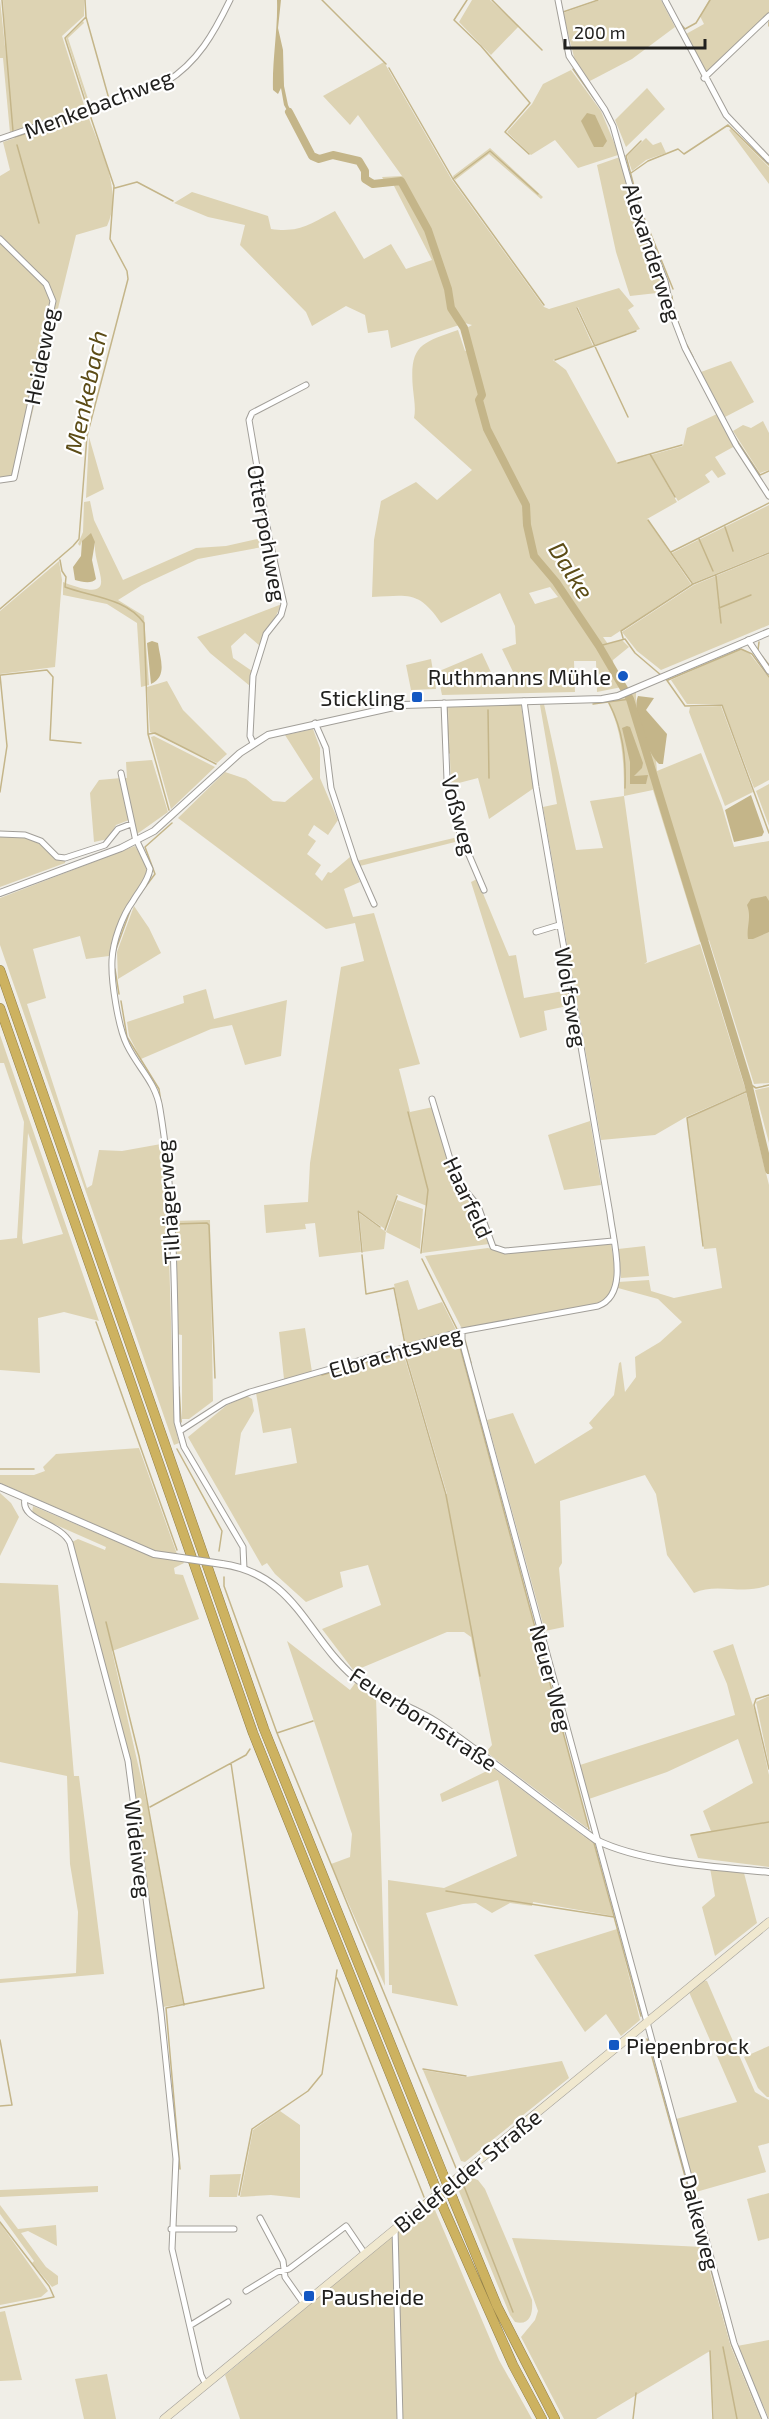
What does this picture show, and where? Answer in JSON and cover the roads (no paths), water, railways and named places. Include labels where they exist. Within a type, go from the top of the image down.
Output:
[{"type":"highway","points":[[0,970],[264,1729],[497,2306],[555,2419]]},
{"type":"highway","points":[[0,1008],[253,1733],[443,2207],[508,2355],[542,2419]]},
{"type":"main road","name":"Bielefelder Straße","points":[[164,2419],[769,1922]]},
{"type":"street","name":"Menkebachweg","points":[[0,139],[166,82],[178,74],[208,42],[231,0]]},
{"type":"street","name":"Alexanderweg","points":[[558,0],[569,56],[613,126],[636,207],[665,281],[672,314],[685,348],[736,445],[769,496]]},
{"type":"street","points":[[665,0],[704,78],[726,115],[769,160]]},
{"type":"street","points":[[704,78],[769,16]]},
{"type":"street","name":"Heideweg","points":[[0,239],[46,284],[53,301],[14,478],[0,480]]},
{"type":"street","name":"Otterpohlweg","points":[[253,743],[250,736],[253,676],[266,634],[281,615],[284,604],[269,537],[249,420],[252,413],[306,385]]},
{"type":"street","points":[[0,893],[137,841],[170,818],[253,743],[268,735],[390,706],[602,699],[618,696],[769,632]]},
{"type":"street","points":[[748,640],[769,671]]},
{"type":"street","name":"Wolfsweg","points":[[524,701],[559,925],[589,1088],[613,1241],[617,1280],[615,1292]]},
{"type":"street","name":"Voßweg","points":[[444,703],[447,780],[460,834],[484,890]]},
{"type":"street","points":[[315,723],[326,748],[331,788],[355,861],[374,904]]},
{"type":"street","points":[[121,773],[131,824],[137,841]]},
{"type":"street","points":[[0,834],[25,835],[41,842],[57,857],[65,858],[105,845],[118,829],[131,824]]},
{"type":"street","name":"Tilhägerweg","points":[[137,841],[149,864],[149,875],[124,918],[112,964],[127,1045],[153,1084],[160,1109],[170,1212],[177,1422],[184,1448],[243,1547],[246,1562],[244,1569]]},
{"type":"street","points":[[536,932],[559,925]]},
{"type":"street","name":"Haarfeld","points":[[432,1099],[456,1179],[478,1206],[493,1247],[505,1251],[613,1241]]},
{"type":"street","name":"Elbrachtsweg","points":[[180,1431],[225,1402],[250,1392],[462,1332],[598,1306],[609,1300],[615,1292]]},
{"type":"street","name":"Neuer Weg","points":[[462,1332],[465,1352],[646,2023]]},
{"type":"street","name":"Feuerbornstraße","points":[[0,1487],[154,1554],[244,1569],[269,1582],[290,1599],[354,1677],[380,1695],[436,1721],[596,1840],[618,1851],[645,1856],[769,1872]]},
{"type":"street","name":"Wideiweg","points":[[25,1499],[24,1506],[28,1515],[63,1532],[70,1543],[128,1761],[176,2159],[171,2249],[206,2385]]},
{"type":"street","name":"Dalkeweg","points":[[646,2023],[734,2343],[765,2419]]},
{"type":"street","points":[[260,2218],[283,2261],[285,2277],[304,2304]]},
{"type":"street","points":[[246,2291],[283,2270],[346,2226],[365,2254]]},
{"type":"street","points":[[171,2229],[234,2229]]},
{"type":"street","points":[[395,2229],[400,2419]]},
{"type":"street","points":[[191,2325],[228,2302]]},
{"type":"waterway","points":[[2,0],[13,131]]},
{"type":"waterway","name":"Menkebach","points":[[85,0],[86,17],[65,38],[87,107]]},
{"type":"waterway","points":[[322,0],[386,64]]},
{"type":"waterway","points":[[467,0],[454,20],[481,46],[530,103],[505,132],[529,154]]},
{"type":"waterway","points":[[492,0],[542,50]]},
{"type":"waterway","points":[[563,12],[598,0]]},
{"type":"waterway","points":[[680,23],[685,29],[696,23],[710,0]]},
{"type":"waterway","points":[[86,17],[109,99]]},
{"type":"waterway","points":[[389,68],[453,179],[544,305]]},
{"type":"waterway","points":[[573,69],[595,100]]},
{"type":"waterway","name":"Menkebach","points":[[0,609],[79,539],[87,436],[128,279],[127,271],[110,239],[114,186],[89,112]]},
{"type":"waterway","name":"Dalke","points":[[289,112],[312,156],[319,159],[333,155],[359,161],[365,171],[365,179],[373,184],[401,181],[428,230],[448,289],[451,308],[464,328],[482,395],[479,400],[487,429],[526,505],[527,525],[534,556],[556,582],[599,646],[630,699],[748,1083],[769,1170]]},
{"type":"waterway","points":[[631,173],[648,161],[678,149],[684,154],[728,125],[769,165]]},
{"type":"waterway","points":[[15,137],[28,133]]},
{"type":"waterway","points":[[641,141],[626,156],[639,205],[673,289]]},
{"type":"waterway","points":[[17,145],[39,223]]},
{"type":"waterway","points":[[454,178],[490,151],[538,194]]},
{"type":"waterway","name":"Menkebach","points":[[115,188],[137,182],[173,201]]},
{"type":"waterway","points":[[672,296],[674,312],[683,335]]},
{"type":"waterway","points":[[577,308],[628,417]]},
{"type":"waterway","points":[[555,360],[636,331]]},
{"type":"waterway","points":[[687,345],[693,357]]},
{"type":"waterway","points":[[734,436],[760,475],[769,471]]},
{"type":"waterway","points":[[618,463],[682,445]]},
{"type":"waterway","points":[[650,454],[675,497]]},
{"type":"waterway","points":[[671,552],[769,503]]},
{"type":"waterway","points":[[648,520],[692,583]]},
{"type":"waterway","points":[[725,527],[733,551]]},
{"type":"waterway","points":[[699,539],[713,571]]},
{"type":"waterway","points":[[623,638],[621,631],[693,584],[769,553]]},
{"type":"waterway","points":[[60,560],[66,577],[65,587],[118,603],[128,608],[144,623],[148,734],[169,810]]},
{"type":"waterway","points":[[716,576],[721,623]]},
{"type":"waterway","points":[[719,608],[751,595]]},
{"type":"waterway","points":[[599,646],[625,639],[635,653],[662,676]]},
{"type":"waterway","points":[[758,650],[759,642]]},
{"type":"waterway","points":[[668,680],[741,649],[752,654],[769,677]]},
{"type":"waterway","points":[[762,656],[769,665]]},
{"type":"waterway","points":[[1,675],[47,670],[53,677],[50,740],[81,743]]},
{"type":"waterway","points":[[0,675],[7,746],[0,792]]},
{"type":"waterway","points":[[666,679],[685,706],[722,705],[769,833]]},
{"type":"waterway","points":[[593,704],[630,699]]},
{"type":"waterway","points":[[609,703],[618,723],[623,744],[625,788]]},
{"type":"waterway","points":[[497,705],[520,705]]},
{"type":"waterway","points":[[447,707],[449,753]]},
{"type":"waterway","points":[[488,710],[489,778]]},
{"type":"waterway","points":[[149,734],[155,733],[216,764]]},
{"type":"waterway","points":[[143,890],[155,874],[145,847],[172,823]]},
{"type":"waterway","points":[[115,952],[130,911]]},
{"type":"waterway","points":[[115,969],[119,994]]},
{"type":"waterway","points":[[121,1001],[127,1037],[159,1089],[164,1122]]},
{"type":"waterway","points":[[748,1083],[756,1088],[769,1085]]},
{"type":"waterway","points":[[703,1246],[687,1118],[750,1090]]},
{"type":"waterway","points":[[408,1112],[428,1190],[421,1253]]},
{"type":"waterway","points":[[385,1230],[397,1196]]},
{"type":"waterway","points":[[362,1252],[358,1211],[380,1227]]},
{"type":"waterway","points":[[175,1224],[207,1223],[209,1225],[215,1378]]},
{"type":"waterway","points":[[362,1255],[366,1294],[394,1288],[405,1344]]},
{"type":"waterway","points":[[422,1259],[457,1329]]},
{"type":"waterway","points":[[96,1322],[177,1550]]},
{"type":"waterway","points":[[457,1336],[589,1829]]},
{"type":"waterway","points":[[322,1375],[457,1337]]},
{"type":"waterway","points":[[465,1340],[471,1363]]},
{"type":"waterway","points":[[404,1351],[446,1495],[480,1676]]},
{"type":"waterway","points":[[179,1387],[181,1422]]},
{"type":"waterway","points":[[177,1449],[222,1531],[219,1551]]},
{"type":"waterway","points":[[0,1469],[34,1469]]},
{"type":"waterway","points":[[224,1577],[224,1586],[277,1733],[456,2168]]},
{"type":"waterway","points":[[106,1622],[139,1756],[184,2005]]},
{"type":"waterway","points":[[769,1695],[756,1699],[754,1705],[769,1769]]},
{"type":"waterway","points":[[277,1733],[313,1721]]},
{"type":"waterway","points":[[150,1807],[246,1755],[250,1749]]},
{"type":"waterway","points":[[180,2169],[166,2008],[264,1988],[231,1763]]},
{"type":"waterway","points":[[691,1835],[769,1822]]},
{"type":"waterway","points":[[585,1836],[594,1843],[641,2016]]},
{"type":"waterway","points":[[446,1891],[614,1917]]},
{"type":"waterway","points":[[239,2195],[252,2129],[308,2091],[322,2074],[337,1970]]},
{"type":"waterway","points":[[337,1978],[424,2197]]},
{"type":"waterway","points":[[647,2039],[732,2346],[762,2419]]},
{"type":"waterway","points":[[0,2040],[12,2105],[0,2106]]},
{"type":"waterway","points":[[423,2069],[466,2076]]},
{"type":"waterway","points":[[462,2181],[513,2312]]},
{"type":"waterway","points":[[0,2222],[49,2286],[54,2297],[0,2308]]},
{"type":"waterway","points":[[723,2347],[737,2419]]},
{"type":"waterway","points":[[710,2351],[713,2419]]},
{"type":"waterway","points":[[633,2419],[636,2393]]},
{"type":"place","name":"Ruthmanns Mühle","points":[[623,676]]},
{"type":"place","name":"Stickling","points":[[417,697]]},
{"type":"place","name":"Piepenbrock","points":[[614,2045]]},
{"type":"place","name":"Pausheide","points":[[309,2296]]}]
